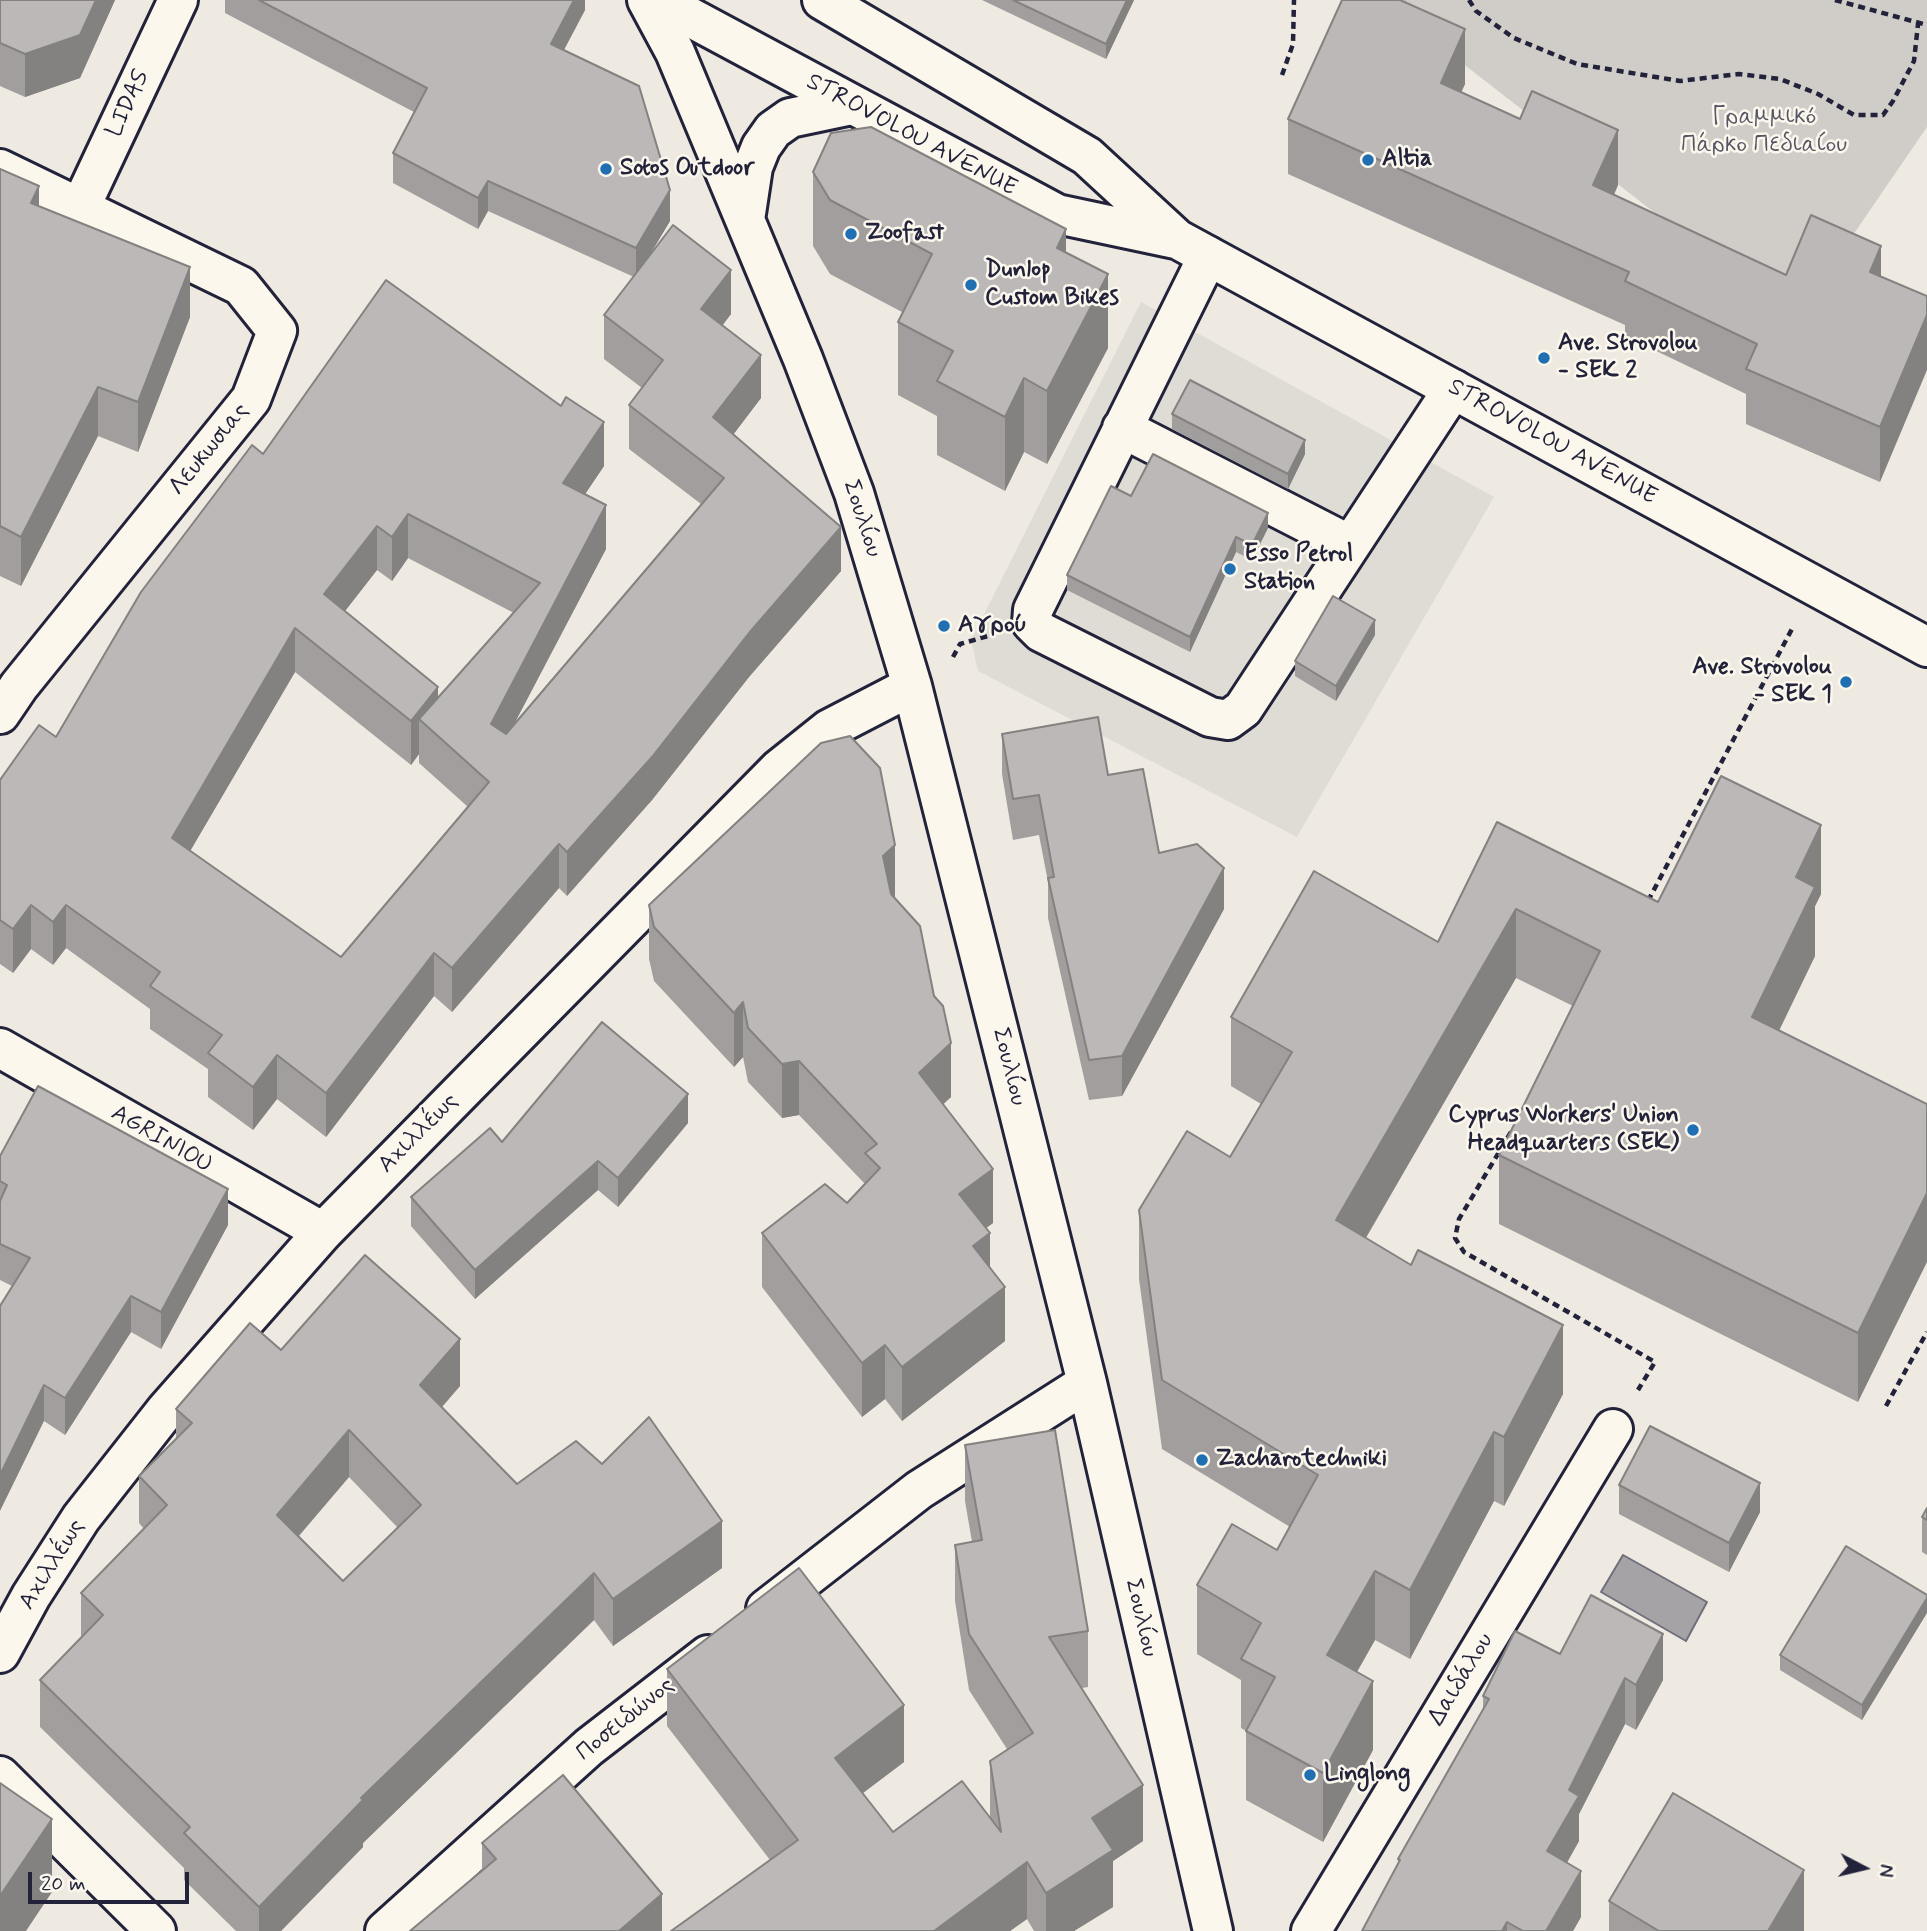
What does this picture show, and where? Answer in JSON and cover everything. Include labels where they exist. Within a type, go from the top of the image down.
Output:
[{"type":"street","name":"LIDAS","points":[[80,208],[178,0]]},
{"type":"street","name":"Σουλίου","points":[[647,0],[675,52],[803,359],[854,493],[912,686],[1087,1383],[1213,1931]]},
{"type":"street","name":"STROVOLOU AVENUE","points":[[658,0],[1057,214],[1192,248]]},
{"type":"street","name":"STROVOLOU AVENUE","points":[[822,0],[1087,156],[1192,248],[1927,647]]},
{"type":"street","points":[[745,220],[753,167],[761,147],[773,130],[790,118],[852,105]]},
{"type":"street","name":"Λευκωσιας","points":[[0,169],[241,286],[277,331],[251,399],[6,692]]},
{"type":"street","points":[[1192,248],[1122,428],[1033,610],[1032,623],[1041,632],[1210,717],[1228,720],[1243,709],[1453,389]]},
{"type":"street","points":[[1122,428],[1350,545]]},
{"type":"street","name":"Αχιλλέως","points":[[0,1653],[31,1596],[81,1518],[166,1410],[323,1233],[779,769],[829,729],[912,686]]},
{"type":"street","name":"AGRINIOU","points":[[0,1048],[323,1233]]},
{"type":"street","name":"Ποσειδώνος","points":[[386,1931],[590,1747],[919,1490],[1087,1383]]},
{"type":"street","name":"Δαιδάλου","points":[[1311,1931],[1613,1429]]},
{"type":"street","points":[[0,1776],[156,1931]]},
{"type":"path","points":[[1282,75],[1293,44],[1294,0]]},
{"type":"path","points":[[1469,0],[1476,11],[1514,38],[1577,64],[1680,81],[1739,74],[1780,79],[1818,94],[1854,115],[1882,115],[1893,101],[1914,61],[1918,24]]},
{"type":"path","points":[[1835,0],[1927,25]]},
{"type":"path","points":[[1643,911],[1815,586]]},
{"type":"path","points":[[955,653],[960,644]]},
{"type":"path","points":[[1513,1129],[1459,1219],[1455,1238],[1464,1252],[1655,1362]]},
{"type":"path","points":[[1886,1406],[1927,1332]]},
{"type":"shaded area","name":"Esso Petrol Station","points":[[1141,302],[1494,497],[1297,837],[978,671],[971,640]]},
{"type":"shaded area","points":[[1623,1555],[1707,1602],[1686,1641],[1601,1592]]},
{"type":"green space","name":"Γραμμικό Πάρκο Πεδιαίου","points":[[1381,0],[1927,0],[1927,127],[1794,321]]},
{"type":"building","points":[[0,0],[96,0],[80,35],[25,54],[0,43]]},
{"type":"building","points":[[259,0],[574,0],[551,44],[639,86],[670,190],[636,248],[488,181],[478,198],[393,153],[427,88]]},
{"type":"building","points":[[1013,0],[1127,0],[1106,44]]},
{"type":"building","points":[[1342,0],[1400,0],[1465,29],[1441,83],[1520,119],[1532,91],[1618,130],[1593,185],[1786,275],[1811,215],[1881,246],[1870,272],[1927,296],[1927,315],[1880,427],[1746,369],[1757,344],[1625,281],[1629,272],[1288,119]]},
{"type":"building","points":[[871,127],[1066,229],[1057,248],[1108,274],[1047,391],[1024,378],[1005,417],[937,381],[953,351],[898,322],[932,254],[830,200],[813,172],[831,133]]},
{"type":"building","points":[[0,169],[39,186],[31,203],[190,267],[138,402],[98,387],[21,537],[0,526]]},
{"type":"building","points":[[673,225],[731,270],[701,309],[761,355],[713,417],[841,527],[749,633],[652,757],[567,852],[559,844],[452,968],[434,953],[326,1093],[277,1055],[253,1087],[208,1053],[222,1035],[150,986],[160,972],[66,905],[53,922],[31,905],[13,929],[0,920],[0,780],[39,725],[56,737],[141,592],[252,445],[263,454],[386,280],[561,406],[566,397],[604,422],[563,483],[606,505],[491,724],[506,734],[724,478],[629,405],[663,360],[604,315]],"holes":[[[408,514],[540,583],[419,719],[489,782],[341,957],[172,838],[295,628],[411,721],[438,687],[324,594],[377,526],[392,537]]]},
{"type":"building","points":[[1190,380],[1305,440],[1288,474],[1172,414]]},
{"type":"building","points":[[1153,454],[1268,513],[1252,545],[1236,537],[1190,637],[1067,575],[1111,486],[1131,496]]},
{"type":"building","points":[[1333,596],[1375,620],[1336,686],[1295,661]]},
{"type":"building","points":[[1098,717],[1108,775],[1143,769],[1159,853],[1197,844],[1224,868],[1122,1056],[1089,1060],[1048,878],[1054,877],[1039,795],[1013,799],[1002,734]]},
{"type":"building","points":[[850,736],[880,768],[895,845],[883,856],[891,894],[920,926],[934,996],[943,1006],[951,1043],[919,1073],[993,1169],[959,1194],[990,1233],[973,1246],[1005,1287],[902,1367],[885,1345],[862,1363],[762,1233],[825,1184],[847,1203],[880,1168],[865,1153],[877,1144],[799,1061],[782,1064],[748,1028],[743,1002],[734,1013],[654,927],[649,905],[821,743]]},
{"type":"building","points":[[1721,776],[1821,825],[1796,877],[1815,887],[1752,1017],[1927,1104],[1927,1193],[1858,1333],[1499,1155],[1600,951],[1516,909],[1336,1220],[1411,1265],[1418,1250],[1563,1325],[1504,1437],[1494,1432],[1410,1590],[1375,1571],[1327,1655],[1373,1681],[1323,1773],[1246,1731],[1275,1677],[1241,1659],[1261,1623],[1197,1585],[1232,1524],[1277,1550],[1318,1475],[1162,1380],[1139,1210],[1187,1131],[1230,1157],[1292,1052],[1231,1017],[1314,871],[1438,942],[1497,822],[1658,902]]},
{"type":"building","points":[[602,1022],[688,1094],[618,1178],[598,1161],[475,1270],[411,1197],[490,1128],[502,1142]]},
{"type":"building","points":[[38,1086],[228,1189],[161,1312],[131,1296],[65,1398],[44,1385],[0,1475],[0,1306],[30,1258],[0,1244],[0,1201],[7,1185],[0,1181],[0,1156]]},
{"type":"building","points":[[365,1255],[460,1339],[420,1385],[517,1484],[576,1441],[602,1464],[649,1417],[722,1521],[613,1599],[594,1573],[361,1798],[363,1800],[259,1907],[184,1833],[190,1827],[40,1680],[103,1615],[81,1593],[167,1505],[139,1476],[192,1423],[176,1409],[250,1323],[281,1350]],"holes":[[[349,1430],[421,1505],[343,1581],[277,1515]]]},
{"type":"building","points":[[1650,1426],[1760,1483],[1729,1543],[1619,1485]]},
{"type":"building","points":[[1055,1430],[1088,1631],[1049,1637],[1143,1785],[1092,1818],[1113,1850],[1046,1893],[1027,1862],[934,1931],[671,1931],[798,1840],[667,1669],[799,1568],[904,1705],[835,1758],[893,1832],[962,1781],[1001,1832],[990,1761],[1033,1733],[969,1634],[955,1545],[982,1540],[965,1445]]},
{"type":"building","points":[[1846,1546],[1927,1595],[1862,1705],[1780,1655]]},
{"type":"building","points":[[1591,1595],[1663,1634],[1636,1685],[1625,1678],[1569,1790],[1579,1796],[1547,1851],[1581,1871],[1546,1931],[1523,1931],[1507,1922],[1502,1931],[1362,1931],[1400,1860],[1398,1859],[1489,1699],[1483,1696],[1515,1631],[1560,1654]]},
{"type":"building","points":[[563,1775],[662,1894],[619,1931],[410,1931],[496,1859],[482,1843]]},
{"type":"building","points":[[0,1783],[52,1819],[0,1896]]},
{"type":"building","points":[[1673,1793],[1804,1870],[1768,1931],[1659,1931],[1609,1901]]},
{"type":"place","name":"Altia","points":[[1368,160]]},
{"type":"place","name":"Sotos Outdoor","points":[[606,169]]},
{"type":"place","name":"Zoofast","points":[[851,234]]},
{"type":"place","name":"Dunlop Custom Bikes","points":[[971,285]]},
{"type":"place","name":"Ave. Strovolou - SEK 2","points":[[1544,358]]},
{"type":"place","name":"Esso Petrol Station","points":[[1230,569]]},
{"type":"place","name":"Αγρού","points":[[944,626]]},
{"type":"place","name":"Ave. Strovolou - SEK 1","points":[[1846,682]]},
{"type":"place","name":"Cyprus Workers' Union Headquarters (SEK)","points":[[1693,1130]]},
{"type":"place","name":"Zacharotechniki","points":[[1202,1460]]},
{"type":"place","name":"Linglong","points":[[1310,1775]]}]
